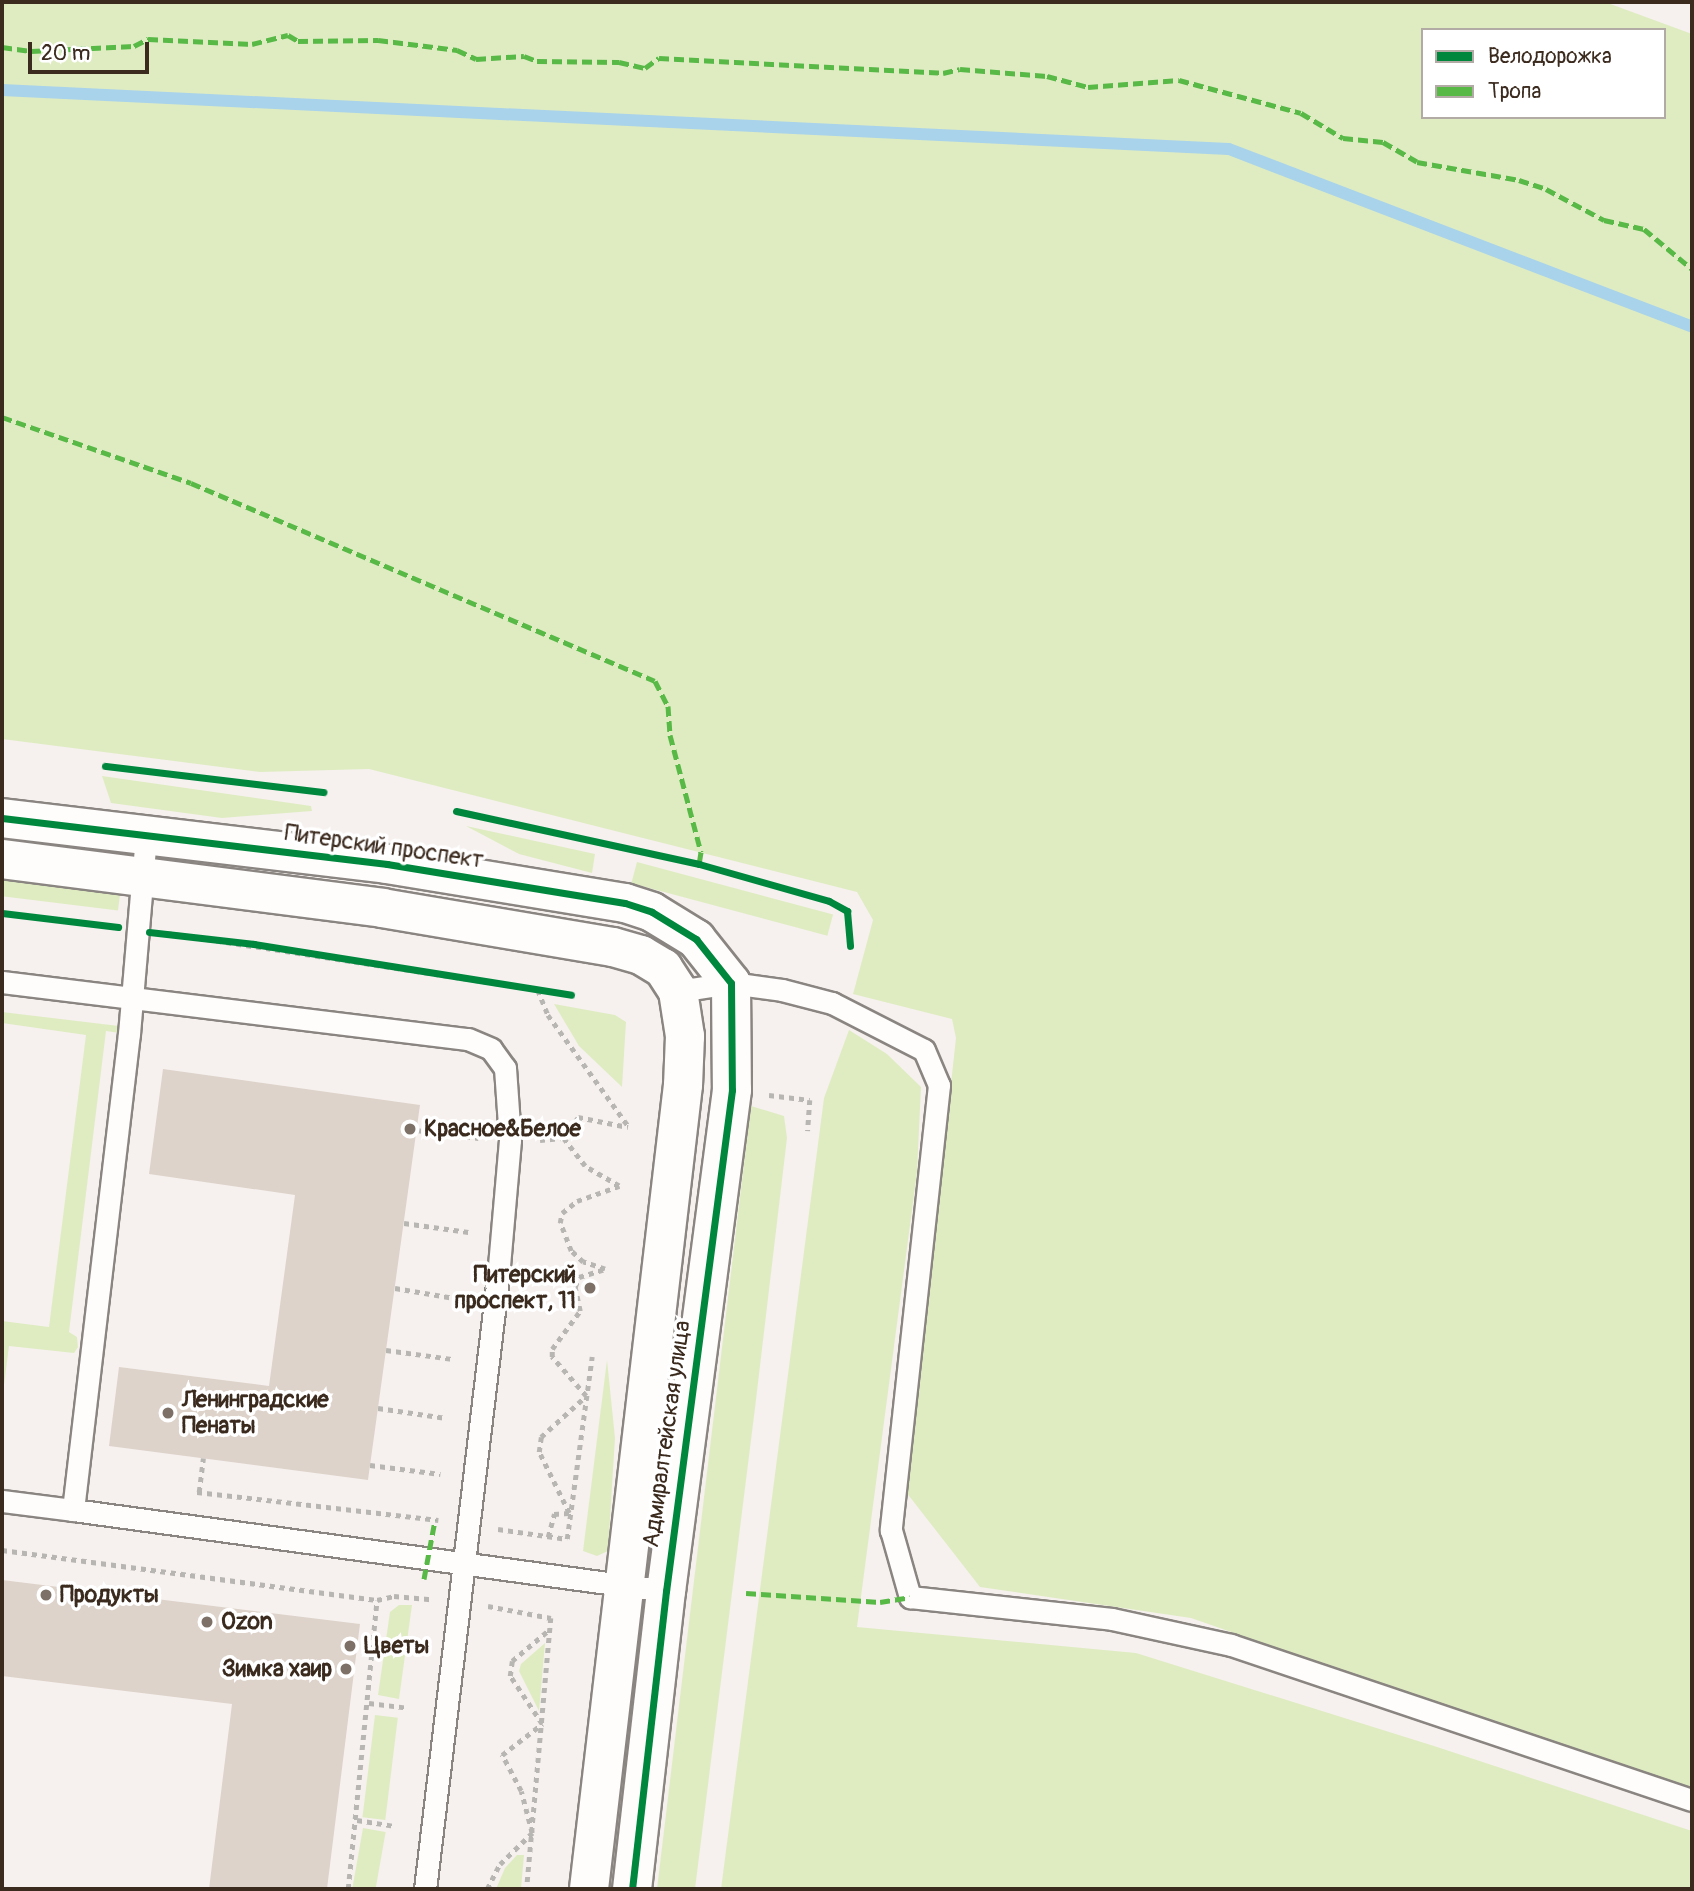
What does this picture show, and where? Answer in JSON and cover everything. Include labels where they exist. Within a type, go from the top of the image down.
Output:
[{"type":"street","name":"Питерский проспект","points":[[2,818],[387,864],[625,904],[652,912],[696,939],[731,983]]},
{"type":"street","points":[[2,859],[382,908],[612,947],[641,955],[663,968],[678,991]]},
{"type":"street","name":"Адмиралтейская улица","points":[[632,1889],[666,1591],[732,1090],[731,983]]},
{"type":"street","name":"Адмиралтейская улица","points":[[589,1889],[684,1085],[685,1036],[678,991]]},
{"type":"lane","points":[[73,1510],[132,996],[146,835]]},
{"type":"lane","points":[[2,982],[468,1039],[491,1049],[505,1068],[510,1140],[498,1277],[461,1561],[425,1889]]},
{"type":"lane","points":[[678,991],[731,983],[782,990],[832,1003],[898,1033],[923,1050],[939,1085],[891,1530],[910,1597],[1112,1619],[1231,1645],[1692,1800]]},
{"type":"lane","points":[[2,1501],[461,1561],[666,1591]]},
{"type":"path","points":[[106,766],[323,792]]},
{"type":"path","points":[[456,811],[699,864],[829,901],[847,911],[849,946]]},
{"type":"path","points":[[2,913],[118,927]]},
{"type":"path","points":[[161,932],[572,995]]},
{"type":"path","points":[[538,990],[548,1015],[629,1127],[578,1117],[563,1138]]},
{"type":"path","points":[[763,1094],[810,1100],[808,1131]]},
{"type":"path","points":[[416,1130],[480,1138]]},
{"type":"path","points":[[534,1140],[563,1138]]},
{"type":"path","points":[[563,1138],[585,1166],[619,1186],[577,1201],[562,1213],[560,1223],[571,1251],[583,1262],[605,1269],[579,1277],[575,1287],[580,1311],[552,1349],[552,1357],[586,1396]]},
{"type":"path","points":[[404,1223],[468,1231]]},
{"type":"path","points":[[395,1288],[460,1299]]},
{"type":"path","points":[[386,1350],[453,1359]]},
{"type":"path","points":[[494,1528],[567,1539],[592,1356]]},
{"type":"path","points":[[569,1513],[539,1452],[541,1437],[586,1396]]},
{"type":"path","points":[[378,1408],[446,1418]]},
{"type":"path","points":[[199,1492],[203,1458]]},
{"type":"path","points":[[370,1465],[440,1474]]},
{"type":"path","points":[[186,1491],[439,1520]]},
{"type":"path","points":[[548,1537],[554,1514],[569,1513]]},
{"type":"path","points":[[2,1550],[377,1600],[394,1596],[428,1599]]},
{"type":"path","points":[[348,1889],[369,1703],[377,1600]]},
{"type":"path","points":[[478,1604],[551,1618],[527,1889]]},
{"type":"path","points":[[542,1724],[510,1676],[512,1661],[550,1629]]},
{"type":"path","points":[[369,1703],[407,1708]]},
{"type":"path","points":[[532,1833],[521,1791],[502,1755],[542,1724]]},
{"type":"path","points":[[357,1820],[393,1826]]},
{"type":"path","points":[[487,1889],[500,1864],[532,1833]]},
{"type":"green space","points":[[2,2],[1605,2],[1692,34],[1692,1792],[1191,1618],[980,1587],[906,1492],[956,1038],[952,1019],[853,994],[873,920],[857,892],[369,769],[260,772],[2,739]]},
{"type":"green space","points":[[102,776],[311,806],[312,811],[222,818],[111,803]]},
{"type":"green space","points":[[466,826],[595,854],[592,873],[519,854]]},
{"type":"green space","points":[[637,862],[833,915],[827,936],[631,883]]},
{"type":"green space","points":[[2,879],[120,894],[118,910],[2,896]]},
{"type":"green space","points":[[554,1004],[615,1015],[626,1022],[622,1087],[579,1046]]},
{"type":"green space","points":[[2,1012],[119,1026],[126,1034],[106,1031],[69,1332],[77,1337],[78,1347],[74,1353],[9,1346],[2,1401],[2,1321],[49,1327],[86,1035],[2,1023]]},
{"type":"green space","points":[[849,1030],[887,1054],[921,1087],[917,1172],[857,1627],[1136,1653],[1434,1746],[1692,1831],[1692,1889],[721,1889],[824,1098]]},
{"type":"green space","points":[[751,1106],[784,1116],[787,1138],[755,1408],[695,1889],[657,1889]]},
{"type":"green space","points":[[607,1360],[615,1438],[608,1551],[597,1556],[583,1551]]},
{"type":"green space","points":[[399,1605],[412,1605],[399,1699],[378,1695],[390,1612]]},
{"type":"green space","points":[[545,1643],[539,1711],[519,1671],[521,1664]]},
{"type":"green space","points":[[375,1715],[398,1718],[385,1820],[362,1817]]},
{"type":"green space","points":[[363,1828],[386,1832],[376,1889],[352,1889]]},
{"type":"green space","points":[[517,1855],[524,1855],[521,1889],[496,1889],[505,1868]]},
{"type":"building","points":[[163,1069],[420,1105],[368,1480],[109,1446],[119,1367],[269,1386],[295,1195],[149,1174]]},
{"type":"building","points":[[2,1580],[360,1624],[327,1889],[209,1889],[232,1704],[2,1676]]},
{"type":"waterway","points":[[2,90],[1229,149],[1692,327]]},
{"type":"marked path","points":[[2,47],[31,51],[134,46],[148,39],[252,44],[288,35],[298,41],[378,40],[457,50],[476,59],[524,56],[537,61],[619,62],[645,68],[659,58],[943,73],[960,69],[1047,76],[1088,87],[1179,80],[1301,113],[1343,138],[1383,142],[1417,162],[1519,180],[1546,189],[1604,220],[1644,229],[1692,269]]},
{"type":"marked path","points":[[2,417],[191,483],[655,681],[668,706],[670,735],[701,852],[699,864]]},
{"type":"marked path","points":[[424,1579],[435,1520]]},
{"type":"marked path","points":[[746,1593],[880,1602],[910,1597]]},
{"type":"cycle path","points":[[105,766],[323,792]]},
{"type":"cycle path","points":[[456,811],[699,864],[829,901],[847,911],[850,946]]},
{"type":"cycle path","points":[[2,818],[387,864],[625,903],[652,912],[696,939],[731,983],[732,1090],[666,1591],[632,1889]]},
{"type":"cycle path","points":[[2,913],[118,927]]},
{"type":"cycle path","points":[[149,932],[254,944],[571,995]]},
{"type":"place","name":"Красное&Белое","points":[[410,1129]]},
{"type":"place","name":"Питерский проспект, 11","points":[[590,1288]]},
{"type":"place","name":"Ленинградские Пенаты","points":[[168,1413]]},
{"type":"place","name":"Продукты","points":[[46,1595]]},
{"type":"place","name":"Ozon","points":[[207,1622]]},
{"type":"place","name":"Цветы","points":[[350,1646]]},
{"type":"place","name":"Зимка хаир","points":[[346,1669]]}]
